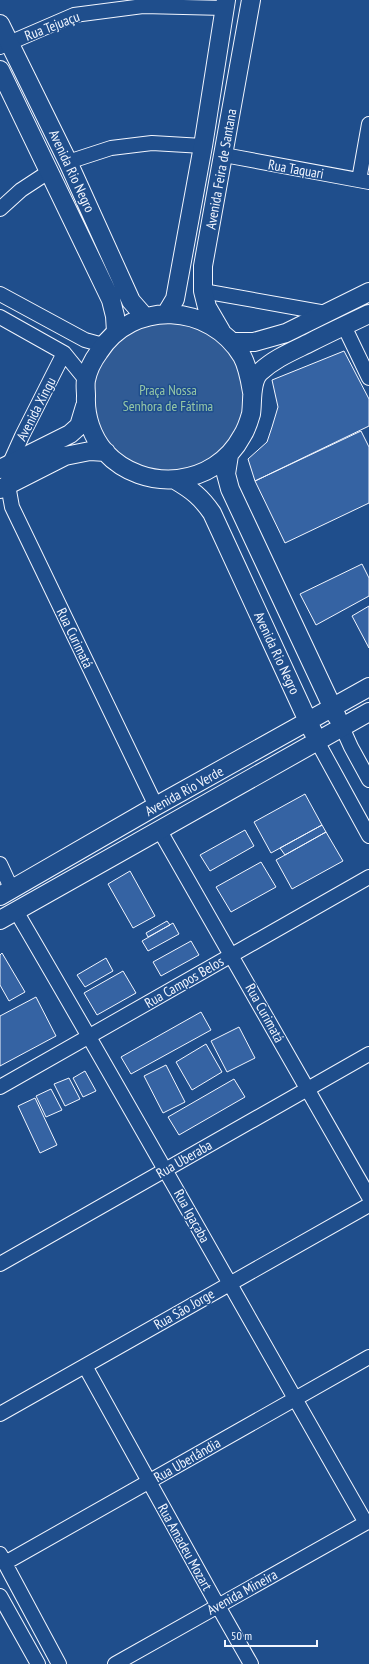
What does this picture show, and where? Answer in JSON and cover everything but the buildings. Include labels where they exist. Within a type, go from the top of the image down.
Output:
[{"type":"main road","name":"Avenida Feira de Santana","points":[[251,0],[203,266],[203,291],[207,308],[242,357],[249,374],[252,392]]},
{"type":"main road","name":"Avenida Feira de Santana","points":[[166,314],[175,299],[203,146],[225,4]]},
{"type":"main road","name":"Avenida Rio Negro","points":[[0,24],[4,45],[68,162],[131,301],[145,317]]},
{"type":"main road","name":"Avenida Rio Negro","points":[[0,70],[111,300],[115,316],[116,332]]},
{"type":"main road","points":[[5,467],[70,434],[79,426],[85,406],[86,380],[93,361],[103,345],[116,332],[130,323],[145,317],[166,314],[186,316],[206,322],[227,338],[254,342],[286,333],[369,292]]},
{"type":"main road","points":[[85,406],[93,433],[106,452],[125,469],[149,478],[175,480],[195,476],[214,468],[229,455],[243,436],[250,414],[252,392],[258,374],[276,359],[369,314]]},
{"type":"main road","points":[[4,487],[65,456],[90,450],[106,452]]},
{"type":"main road","name":"Avenida Rio Negro","points":[[229,455],[226,474],[230,489],[342,727]]},
{"type":"main road","name":"Avenida Rio Negro","points":[[175,480],[193,490],[204,501],[212,513],[317,741]]},
{"type":"main road","name":"Avenida Rio Verde","points":[[6,893],[156,806],[369,687]]},
{"type":"main road","name":"Avenida Rio Verde","points":[[0,920],[369,712]]},
{"type":"street","name":"Rua Tejuaçu","points":[[4,45],[74,15],[133,3],[225,4]]},
{"type":"street","points":[[364,181],[369,124]]},
{"type":"street","points":[[68,162],[111,148],[152,143],[203,146]]},
{"type":"street","name":"Rua Taquari","points":[[224,155],[364,181]]},
{"type":"street","points":[[0,209],[21,190],[50,171]]},
{"type":"street","points":[[203,291],[326,313]]},
{"type":"street","points":[[0,294],[85,340],[103,345]]},
{"type":"street","points":[[0,317],[64,353],[86,380]]},
{"type":"street","points":[[344,326],[369,378]]},
{"type":"street","name":"Avenida Xingu","points":[[5,467],[64,353]]},
{"type":"street","name":"Rua Curimatá","points":[[5,467],[4,487],[12,508],[156,806]]},
{"type":"street","name":"Avenida Rio Negro","points":[[342,727],[369,780]]},
{"type":"street","name":"Avenida Rio Negro","points":[[317,741],[369,836]]},
{"type":"street","name":"Rua Curimatá","points":[[160,831],[232,954],[369,1197]]},
{"type":"street","points":[[0,864],[6,893]]},
{"type":"street","name":"Rua Campos Belos","points":[[0,1086],[369,877]]},
{"type":"street","name":"Rua Igaçaba","points":[[16,911],[90,1036],[229,1284],[367,1522]]},
{"type":"street","name":"Rua Uberaba","points":[[0,1264],[369,1054]]},
{"type":"street","name":"Rua São Jorge","points":[[0,1414],[369,1205]]},
{"type":"street","name":"Rua Uberlândia","points":[[3,1558],[149,1482],[369,1357]]},
{"type":"street","name":"Rua Amadeu Mozart","points":[[84,1366],[251,1664]]},
{"type":"street","name":"Avenida Mineira","points":[[115,1664],[367,1522]]},
{"type":"street","points":[[3,1558],[59,1664]]},
{"type":"street","points":[[0,1596],[38,1664]]},
{"type":"green space","name":"Praça Nossa Senhora de Fátima","points":[[162,321],[176,321],[191,324],[205,330],[223,343],[236,361],[242,375],[245,397],[242,419],[236,433],[223,451],[205,464],[191,470],[176,473],[162,473],[147,470],[133,464],[121,456],[110,445],[102,433],[96,419],[93,404],[93,390],[96,375],[102,361],[110,349],[121,338],[133,330],[147,324]]}]
